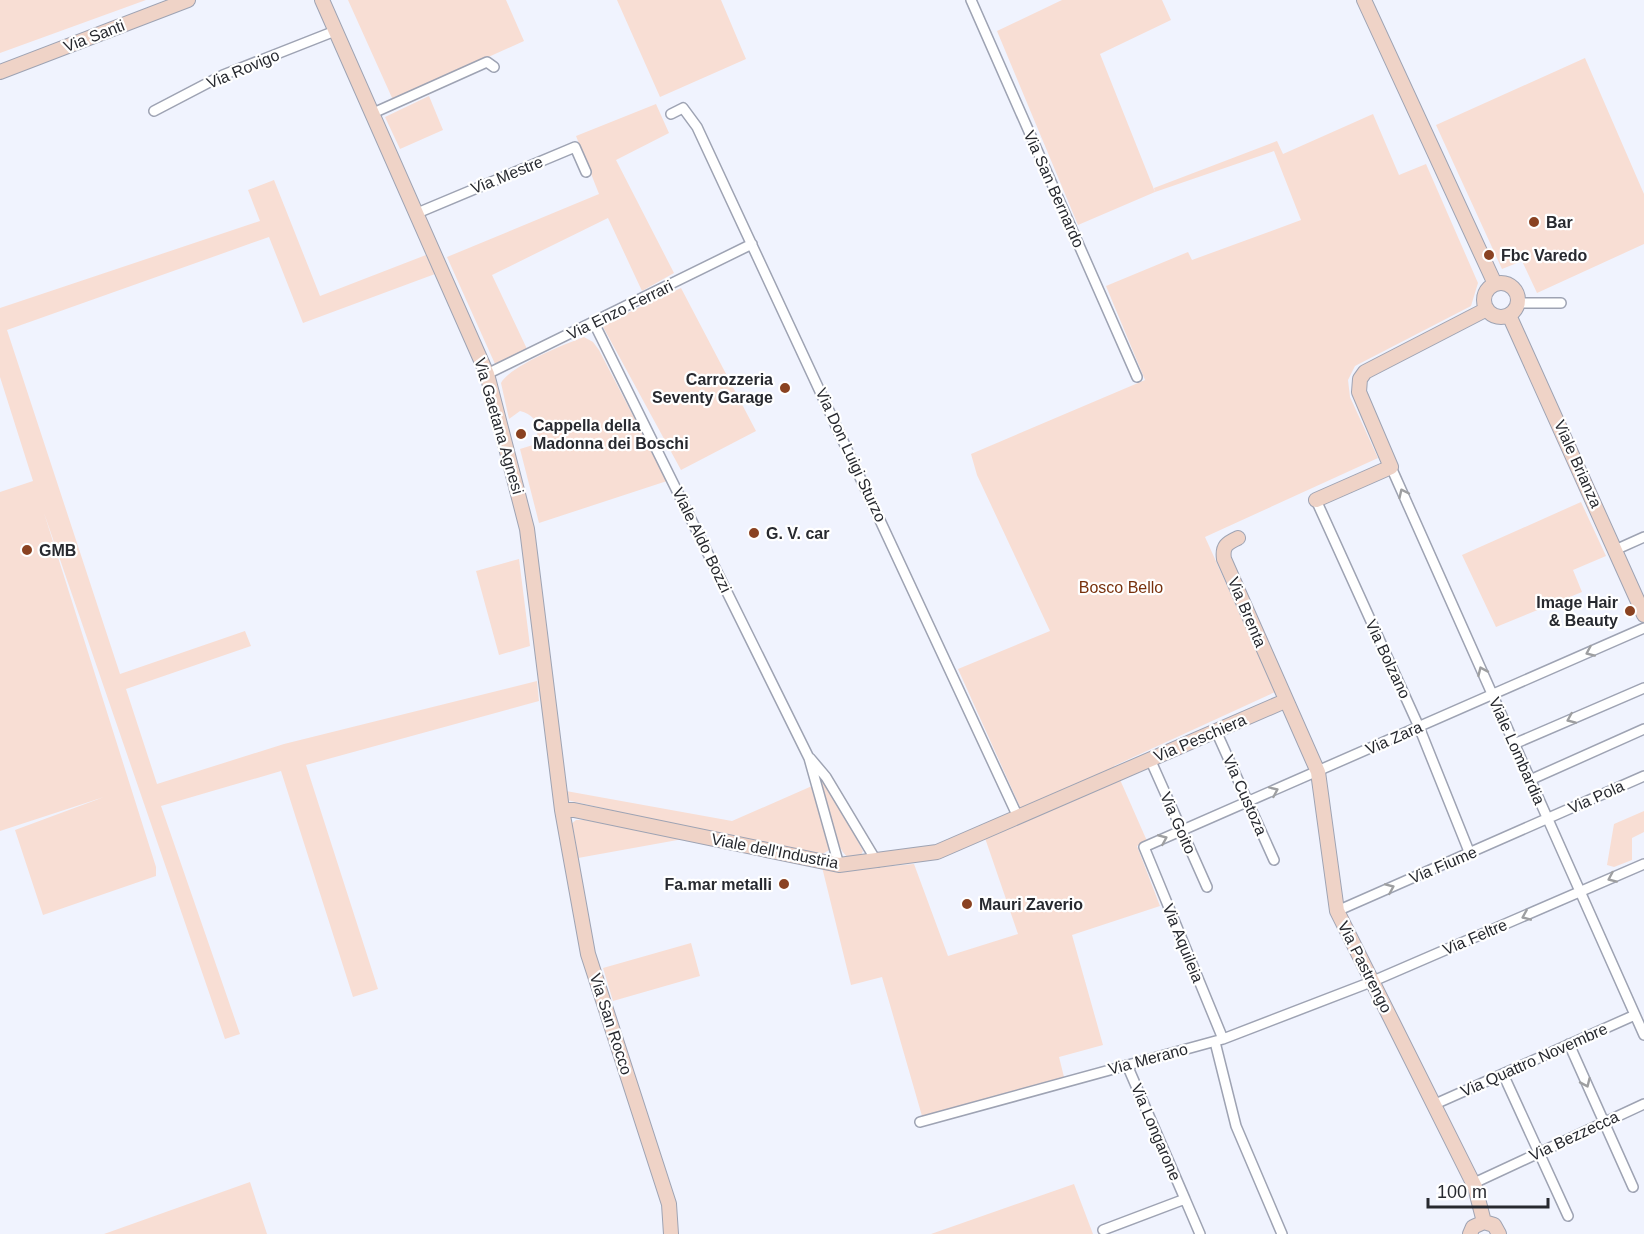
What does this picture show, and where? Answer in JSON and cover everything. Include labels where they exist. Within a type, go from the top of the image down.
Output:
[{"type":"street","name":"Via Santi","points":[[0,72],[188,0]]},
{"type":"street","name":"Via Gaetana Agnesi","points":[[322,0],[487,374],[527,529],[562,810]]},
{"type":"street","name":"Via San Bernardo","points":[[971,0],[1137,377]]},
{"type":"street","points":[[1364,0],[1494,285],[1485,296],[1487,309],[1495,316],[1513,309],[1561,303]]},
{"type":"street","name":"Via Rovigo","points":[[154,111],[223,75],[335,31]]},
{"type":"street","points":[[371,114],[487,62],[495,67]]},
{"type":"street","name":"Via Don Luigi Sturzo","points":[[671,114],[683,108],[697,127],[1018,817]]},
{"type":"street","name":"Via Mestre","points":[[415,214],[575,147],[586,172]]},
{"type":"street","name":"Via Enzo Ferrari","points":[[487,374],[752,244]]},
{"type":"street","name":"Viale Brianza","points":[[1494,285],[1506,284],[1511,287],[1513,309],[1644,615]]},
{"type":"street","points":[[1316,500],[1391,467],[1361,398],[1360,379],[1365,372],[1487,309]]},
{"type":"street","name":"Viale Aldo Bozzi","points":[[594,323],[809,758],[839,865]]},
{"type":"street","name":"Viale Lombardia","points":[[1391,467],[1644,1035]]},
{"type":"street","name":"Via Bolzano","points":[[1316,500],[1419,727],[1470,854]]},
{"type":"street","points":[[1615,550],[1644,537]]},
{"type":"street","name":"Via Brenta","points":[[1238,538],[1227,543],[1223,551],[1224,559],[1283,697]]},
{"type":"street","name":"Via Zara","points":[[1144,847],[1644,628]]},
{"type":"street","points":[[1514,744],[1644,688]]},
{"type":"street","name":"Via Peschiera","points":[[1018,817],[1216,731],[1283,697]]},
{"type":"street","name":"Via Pastrengo","points":[[1283,697],[1317,772],[1337,911],[1492,1227]]},
{"type":"street","points":[[1530,780],[1644,729]]},
{"type":"street","name":"Via Custoza","points":[[1216,731],[1274,860]]},
{"type":"street","name":"Viale Aldo Bozzi","points":[[809,758],[826,777],[877,862]]},
{"type":"street","name":"Via Goito","points":[[1150,759],[1207,887]]},
{"type":"street","name":"Via Pola","points":[[1548,819],[1644,776]]},
{"type":"street","name":"Viale dell'Industria","points":[[562,810],[574,810],[839,865],[877,862],[937,852],[1018,817]]},
{"type":"street","name":"Via San Rocco","points":[[562,810],[588,954],[669,1204],[671,1234]]},
{"type":"street","name":"Via Fiume","points":[[1337,911],[1548,819]]},
{"type":"street","name":"Via Aquileia","points":[[1144,847],[1219,1040],[1236,1126],[1282,1234]]},
{"type":"street","name":"Via Feltre","points":[[1371,982],[1644,864]]},
{"type":"street","name":"Via Merano","points":[[920,1122],[1219,1040],[1371,982]]},
{"type":"street","name":"Via Quattro Novembre","points":[[1433,1105],[1635,1015]]},
{"type":"street","points":[[1569,1044],[1633,1187]]},
{"type":"street","name":"Via Longarone","points":[[1127,1065],[1200,1234]]},
{"type":"street","points":[[1503,1074],[1568,1216]]},
{"type":"street","name":"Via Bezzecca","points":[[1475,1190],[1539,1153],[1644,1104]]},
{"type":"street","name":"Via Longarone","points":[[1102,1230],[1185,1199]]},
{"type":"street","points":[[1468,1233],[1492,1227]]},
{"type":"green space","points":[[0,0],[146,0],[0,53]]},
{"type":"green space","points":[[348,0],[506,0],[524,41],[393,100]]},
{"type":"green space","points":[[617,0],[721,0],[746,59],[660,97]]},
{"type":"green space","points":[[1062,0],[1162,0],[1171,20],[1100,54],[1155,192],[1078,225],[997,31]]},
{"type":"green space","points":[[1585,58],[1644,194],[1644,244],[1537,293],[1522,261],[1502,269],[1436,125]]},
{"type":"green space","points":[[429,96],[443,130],[400,149],[385,117]]},
{"type":"green space","points":[[656,104],[669,133],[616,160],[674,273],[642,291],[608,218],[492,275],[527,349],[495,364],[447,257],[599,194],[576,136]]},
{"type":"green space","name":"Bosco Bello","points":[[1373,114],[1399,175],[1426,164],[1478,283],[1471,306],[1355,366],[1348,380],[1350,397],[1378,458],[1205,537],[1275,692],[1114,766],[1147,841],[1137,846],[1160,906],[1072,935],[1103,1045],[1059,1057],[1064,1077],[922,1116],[882,977],[851,985],[822,867],[848,870],[914,864],[948,956],[1018,934],[985,838],[1025,818],[958,669],[1050,631],[977,475],[971,454],[1145,380],[1106,286],[1188,252],[1192,260],[1301,220],[1274,151],[1155,192],[1154,188],[1277,141],[1283,154]]},
{"type":"green space","points":[[274,180],[320,296],[426,255],[435,274],[303,323],[269,237],[7,330],[120,674],[245,631],[251,646],[126,689],[157,784],[284,744],[537,681],[539,701],[306,765],[378,989],[353,997],[281,771],[161,806],[240,1034],[225,1039],[44,513],[156,867],[156,876],[43,915],[15,830],[104,797],[0,831],[0,492],[33,481],[0,377],[0,308],[260,221],[248,190]]},
{"type":"green space","points":[[681,288],[756,431],[681,470],[602,325]]},
{"type":"green space","points":[[584,337],[593,342],[599,350],[667,481],[539,523],[520,449],[533,445],[536,440],[537,424],[531,416],[520,411],[509,419],[501,383],[506,376],[526,363]]},
{"type":"green space","points":[[1581,502],[1606,556],[1573,570],[1582,592],[1496,627],[1462,555]]},
{"type":"green space","points":[[519,559],[530,646],[499,655],[476,571]]},
{"type":"green space","points":[[823,782],[828,785],[863,851],[860,857],[851,859],[845,855],[835,838],[820,785]]},
{"type":"green space","points":[[812,786],[828,842],[829,850],[821,855],[798,852],[567,800],[566,791],[732,821]]},
{"type":"green space","points":[[1644,811],[1644,832],[1632,838],[1632,860],[1614,867],[1607,865],[1614,824]]},
{"type":"green space","points":[[576,820],[683,839],[578,858],[571,824]]},
{"type":"green space","points":[[691,943],[700,976],[613,1001],[603,968]]},
{"type":"green space","points":[[250,1182],[267,1234],[104,1234]]},
{"type":"green space","points":[[1074,1184],[1093,1234],[931,1234]]},
{"type":"place","name":"Bar","points":[[1534,222]]},
{"type":"place","name":"Fbc Varedo","points":[[1489,255]]},
{"type":"place","name":"Carrozzeria Seventy Garage","points":[[785,388]]},
{"type":"place","name":"Cappella della Madonna dei Boschi","points":[[521,434]]},
{"type":"place","name":"G. V. car","points":[[754,533]]},
{"type":"place","name":"GMB","points":[[27,550]]},
{"type":"place","name":"Image Hair & Beauty","points":[[1630,611]]},
{"type":"place","name":"Fa.mar metalli","points":[[784,884]]},
{"type":"place","name":"Mauri Zaverio","points":[[967,904]]}]
